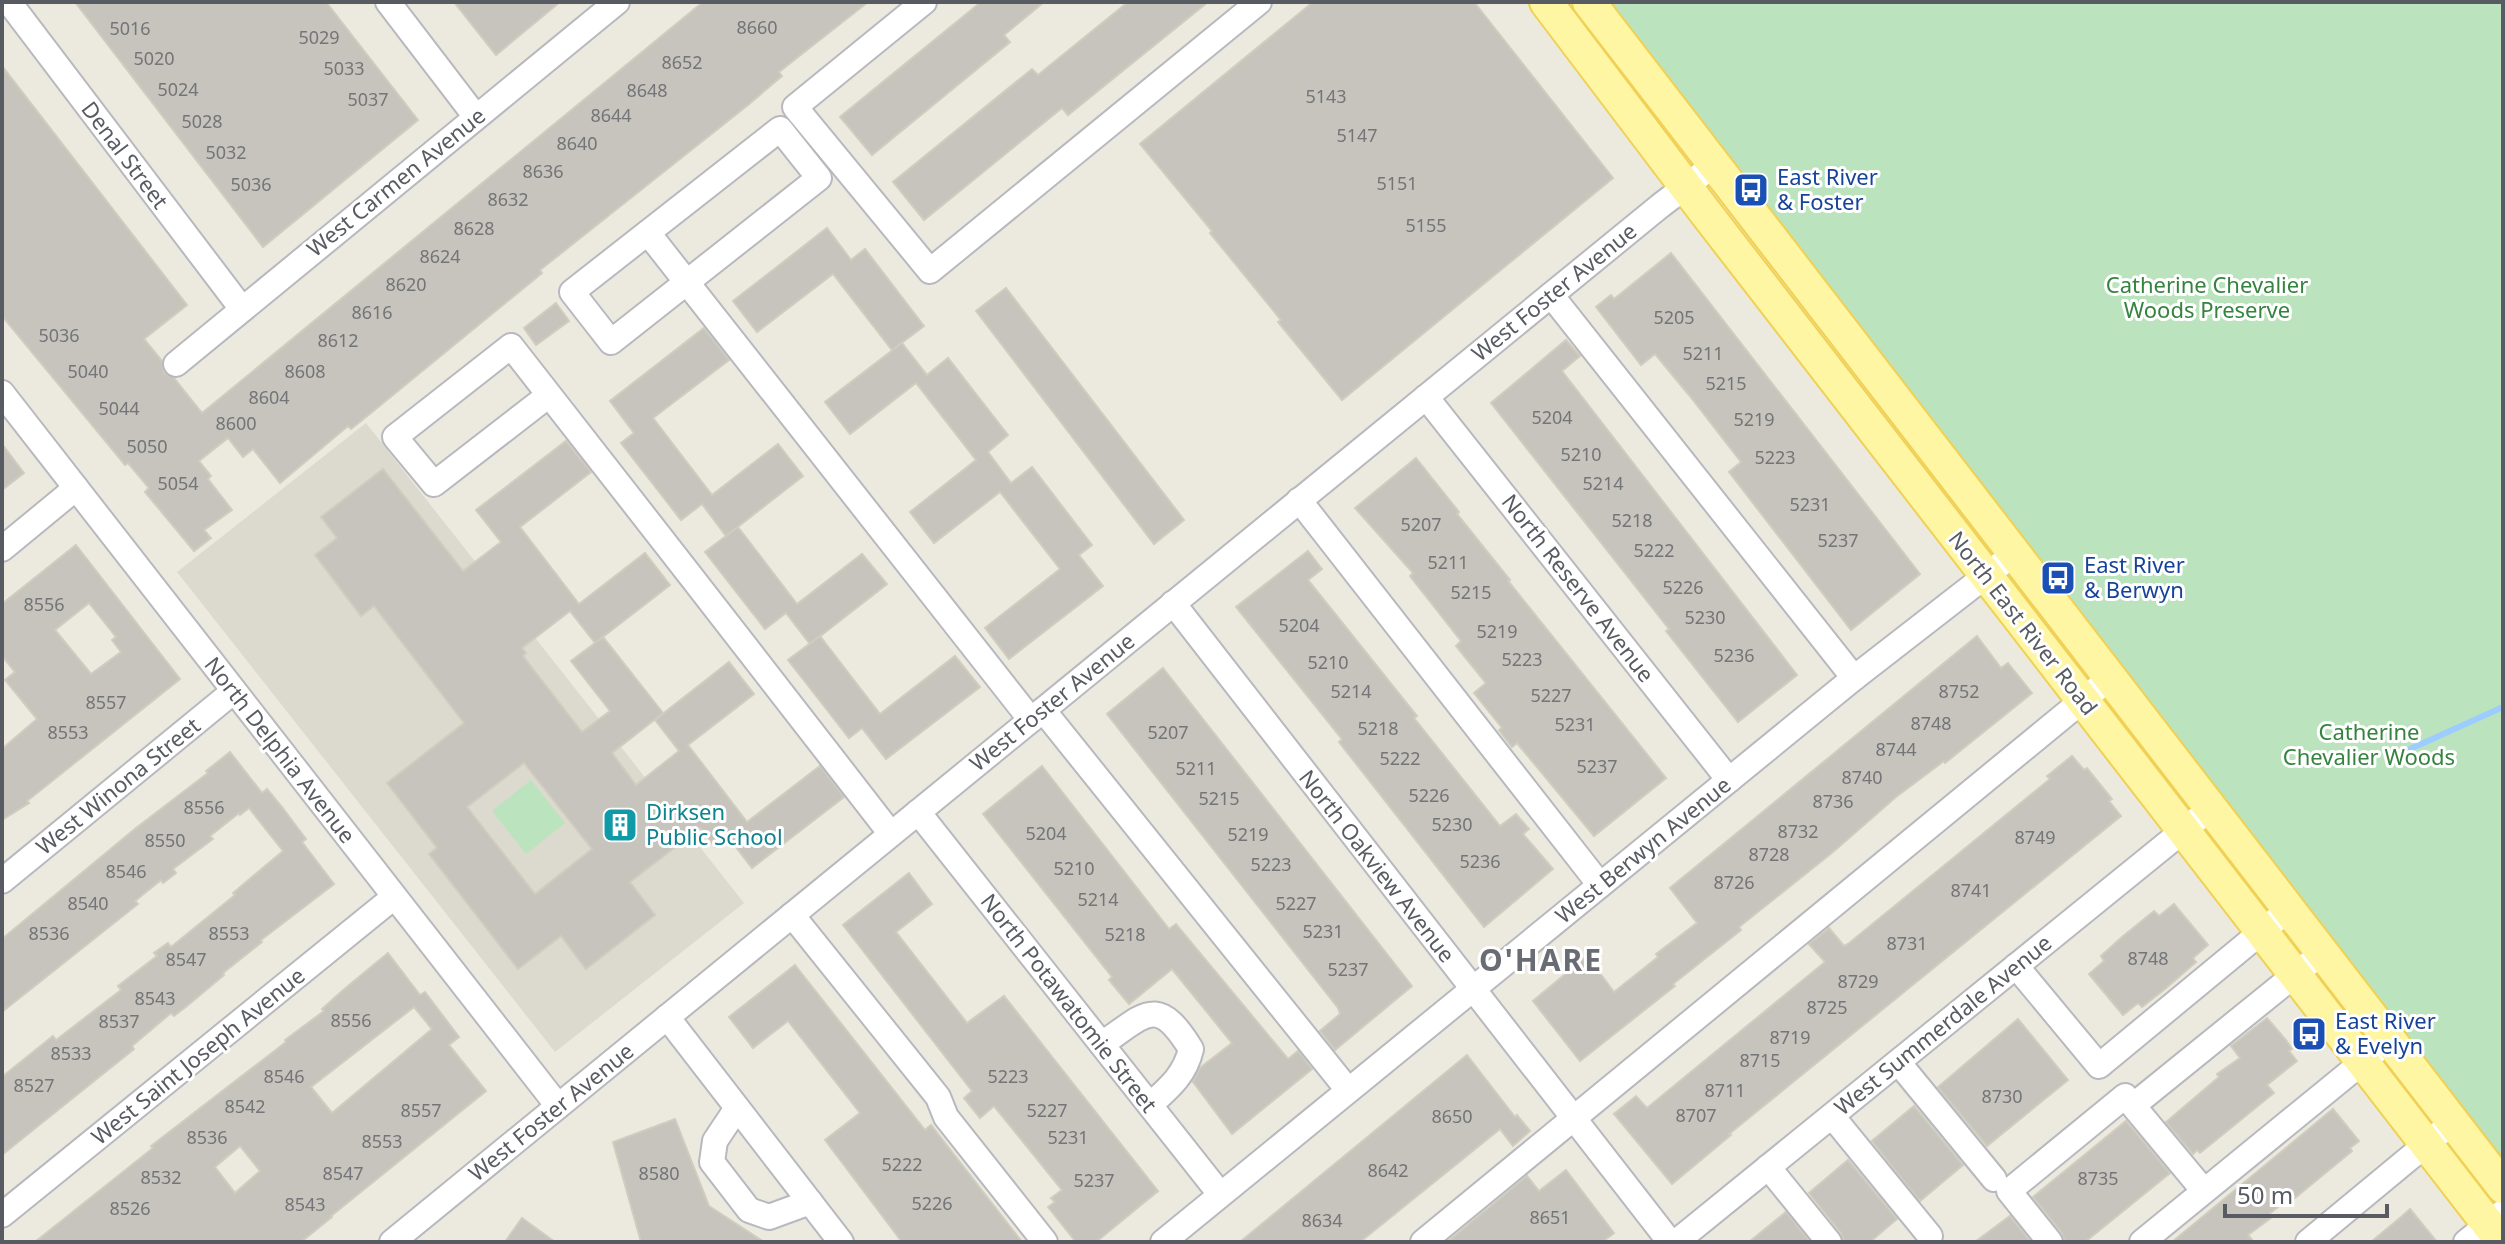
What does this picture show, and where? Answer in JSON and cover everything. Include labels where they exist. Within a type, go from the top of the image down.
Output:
[{"type":"main road","name":"North East River Road","points":[[1546,2],[2490,1230]]},
{"type":"main road","name":"North East River Road","points":[[1589,2],[2503,1187]]},
{"type":"street","name":"Denal Street","points":[[9,2],[242,309]]},
{"type":"street","points":[[388,2],[476,117]]},
{"type":"street","name":"West Carmen Avenue","points":[[176,364],[617,2]]},
{"type":"street","points":[[924,2],[795,107],[930,271],[1259,2]]},
{"type":"street","points":[[780,129],[819,178],[611,342],[572,292],[648,233],[780,129]]},
{"type":"street","name":"West Foster Avenue","points":[[396,1241],[1299,500],[1715,164]]},
{"type":"street","points":[[648,233],[1037,715],[1348,1090]]},
{"type":"street","points":[[1551,295],[1854,678]]},
{"type":"street","points":[[549,395],[434,484],[395,437],[511,346],[891,834]]},
{"type":"street","name":"North Delphia Avenue","points":[[2,393],[558,1106]]},
{"type":"street","name":"North Reserve Avenue","points":[[1426,397],[1729,780]]},
{"type":"street","points":[[2,549],[76,488]]},
{"type":"street","points":[[1299,500],[1600,885]]},
{"type":"street","name":"West Berwyn Avenue","points":[[1163,1242],[1854,678],[2015,553]]},
{"type":"street","name":"North Oakview Avenue","points":[[1173,603],[1670,1242]]},
{"type":"street","points":[[1423,1242],[2111,677]]},
{"type":"street","name":"West Winona Street","points":[[2,881],[234,691]]},
{"type":"street","name":"West Summerdale Avenue","points":[[1676,1242],[2211,808]]},
{"type":"street","name":"North Potawatomie Street","points":[[918,812],[1220,1194]]},
{"type":"street","name":"West Saint Joseph Avenue","points":[[2,1215],[394,897]]},
{"type":"street","points":[[2016,966],[2099,1066],[2289,909]]},
{"type":"street","points":[[792,915],[938,1097],[946,1117],[1045,1242]]},
{"type":"street","points":[[2140,1100],[2323,953]]},
{"type":"street","points":[[1102,1044],[1149,1014],[1163,1015],[1181,1032],[1191,1049],[1187,1068],[1150,1105]]},
{"type":"street","points":[[667,1017],[841,1242]]},
{"type":"street","points":[[2142,1242],[2390,1040]]},
{"type":"street","points":[[1898,1062],[1994,1179]]},
{"type":"street","points":[[2050,1242],[2009,1191],[2125,1096],[2204,1191]]},
{"type":"street","points":[[737,1108],[715,1141],[712,1162],[749,1210],[769,1217],[810,1202]]},
{"type":"street","points":[[1832,1116],[1930,1236]]},
{"type":"street","points":[[2308,1242],[2453,1122]]},
{"type":"street","points":[[1768,1167],[1829,1242]]},
{"type":"shaded area","points":[[366,423],[744,903],[555,1052],[177,572]]},
{"type":"green space","name":"Catherine Chevalier Woods Preserve","points":[[1605,2],[2503,2],[2503,1164]]},
{"type":"green space","points":[[531,780],[565,823],[526,854],[492,811]]},
{"type":"building","points":[[75,2],[326,2],[418,120],[263,247]]},
{"type":"building","points":[[454,2],[560,2],[496,55]]},
{"type":"building","points":[[703,2],[868,2],[779,72],[782,76],[748,105],[540,270],[542,273],[371,413],[351,429],[348,426],[280,483],[253,449],[243,457],[228,438],[199,461],[211,476],[208,479],[232,510],[204,530],[211,538],[194,551],[145,492],[149,488],[128,463],[125,465],[2,316],[2,66],[187,305],[144,339],[162,361],[164,373],[174,378],[202,413]]},
{"type":"building","points":[[981,2],[1044,2],[1004,35],[1010,42],[872,155],[840,117]]},
{"type":"building","points":[[1128,2],[1208,2],[1068,115],[1062,108],[924,220],[893,182],[1032,69],[1038,75]]},
{"type":"building","points":[[1313,2],[1474,2],[1613,178],[1342,400],[1278,322],[1281,320],[1210,233],[1212,231],[1140,144]]},
{"type":"building","points":[[827,228],[851,260],[865,249],[924,326],[892,350],[833,274],[757,332],[733,301]]},
{"type":"building","points":[[1671,253],[1920,574],[1851,630],[1729,472],[1741,462],[1689,395],[1655,354],[1641,365],[1596,307],[1611,295],[1614,299]]},
{"type":"building","points":[[1006,288],[1184,520],[1154,544],[976,311]]},
{"type":"building","points":[[556,303],[569,321],[536,345],[524,328]]},
{"type":"building","points":[[704,328],[729,360],[653,418],[712,495],[778,444],[803,476],[726,536],[702,504],[681,520],[621,443],[634,433],[610,401]]},
{"type":"building","points":[[1566,340],[1580,356],[1562,371],[1797,675],[1738,722],[1491,403]]},
{"type":"building","points":[[902,343],[927,375],[948,358],[1008,435],[988,452],[1011,483],[1032,467],[1092,545],[1079,555],[1103,586],[1009,659],[985,628],[1060,569],[1000,492],[934,543],[910,512],[976,460],[916,383],[850,434],[825,402]]},
{"type":"building","points":[[566,441],[591,472],[520,527],[579,604],[645,553],[670,585],[595,643],[603,637],[663,713],[612,753],[636,785],[679,751],[655,720],[729,662],[754,694],[688,745],[747,822],[820,766],[844,797],[752,868],[728,837],[715,847],[700,828],[630,882],[655,915],[586,969],[561,936],[518,969],[429,854],[437,848],[387,783],[464,723],[374,606],[361,616],[315,555],[337,538],[321,517],[383,469],[463,571],[501,542],[476,510]],"holes":[[[570,611],[595,643],[571,661],[610,711],[582,732],[523,656],[526,653],[522,648]],[[524,763],[592,849],[535,894],[467,807]]]},
{"type":"building","points":[[2,444],[24,473],[2,490]]},
{"type":"building","points":[[1416,458],[1508,581],[1666,778],[1594,836],[1517,743],[1512,747],[1499,730],[1502,728],[1474,693],[1486,683],[1456,646],[1461,641],[1410,576],[1413,573],[1355,508]]},
{"type":"building","points":[[738,527],[797,604],[862,554],[887,584],[810,644],[786,613],[765,629],[705,552]]},
{"type":"building","points":[[76,545],[180,679],[27,801],[29,803],[2,820],[2,749],[37,719],[5,680],[15,672],[2,656],[2,604]],"holes":[[[89,603],[116,637],[112,640],[121,652],[91,674],[55,630]]]},
{"type":"building","points":[[1308,551],[1322,569],[1308,580],[1417,716],[1414,718],[1500,826],[1516,814],[1529,829],[1523,834],[1553,869],[1484,927],[1339,742],[1342,739],[1236,607]]},
{"type":"building","points":[[820,636],[880,714],[955,656],[980,687],[886,759],[862,728],[849,738],[788,660]]},
{"type":"building","points":[[1977,636],[2001,668],[2008,663],[2032,693],[1945,763],[1896,797],[1739,927],[1741,930],[1673,984],[1675,986],[1580,1061],[1533,1001],[1587,956],[1614,992],[1658,957],[1656,954],[1697,923],[1670,888]]},
{"type":"building","points":[[1163,668],[1412,986],[1335,1050],[1320,1031],[1340,1014],[1338,1008],[1107,714]]},
{"type":"building","points":[[230,752],[262,793],[267,789],[282,807],[306,839],[302,842],[334,884],[261,940],[187,1006],[174,1016],[171,1013],[132,1046],[134,1049],[2,1155],[2,1077],[53,1036],[56,1040],[121,990],[118,986],[157,956],[154,953],[168,943],[171,947],[283,851],[249,808],[239,813],[210,836],[213,839],[173,869],[176,873],[163,883],[161,880],[135,901],[138,904],[2,1012],[2,939]]},
{"type":"building","points":[[2072,756],[2084,770],[2087,768],[2112,799],[2109,801],[2121,816],[1729,1134],[1672,1184],[1614,1114],[1636,1096],[1647,1108],[1825,962],[1809,944],[1829,928],[1844,946],[1848,944],[2050,779],[2047,776]]},
{"type":"building","points":[[1042,766],[1169,929],[1176,924],[1288,1059],[1298,1051],[1312,1069],[1232,1134],[1193,1082],[1200,1068],[1232,1043],[1172,969],[1129,1004],[1109,980],[1112,977],[983,814]]},
{"type":"building","points":[[909,873],[932,904],[896,932],[967,1023],[1004,996],[1158,1191],[1096,1242],[1076,1242],[1048,1207],[1055,1202],[1051,1198],[1062,1190],[994,1106],[980,1118],[964,1098],[972,1091],[843,925]]},
{"type":"building","points":[[2174,904],[2208,945],[2193,958],[2196,962],[2165,989],[2142,1007],[2138,1003],[2123,1015],[2089,974],[2104,961],[2101,956],[2122,937],[2154,911],[2159,916]]},
{"type":"building","points":[[388,953],[420,995],[425,992],[459,1037],[449,1045],[486,1091],[301,1242],[35,1242],[153,1148],[151,1146],[324,1011],[322,1009]],"holes":[[[414,1007],[432,1029],[332,1113],[311,1087]],[[240,1146],[260,1171],[235,1193],[215,1167]]]},
{"type":"building","points":[[795,965],[925,1130],[931,1125],[1022,1242],[902,1242],[825,1140],[860,1113],[788,1021],[753,1048],[729,1017]]},
{"type":"building","points":[[2267,1018],[2286,1040],[2292,1049],[2289,1051],[2297,1061],[2267,1085],[2274,1093],[2200,1153],[2197,1150],[2193,1154],[2166,1122],[2219,1077],[2217,1074],[2240,1058],[2231,1046]]},
{"type":"building","points":[[2018,1019],[2068,1080],[1987,1146],[1938,1087]]},
{"type":"building","points":[[1467,1055],[1515,1117],[1517,1115],[1530,1131],[1513,1146],[1500,1129],[1360,1242],[1240,1242]]},
{"type":"building","points":[[1914,1106],[1963,1165],[1920,1201],[1872,1141]]},
{"type":"building","points":[[2333,1109],[2359,1141],[2350,1148],[2352,1151],[2295,1198],[2293,1195],[2268,1215],[2271,1218],[2248,1235],[2254,1242],[2172,1242]]},
{"type":"building","points":[[675,1119],[709,1206],[764,1242],[641,1242],[613,1142]]},
{"type":"building","points":[[2126,1121],[2170,1173],[2085,1242],[2065,1242],[2062,1233],[2033,1197]]},
{"type":"building","points":[[1848,1160],[1897,1219],[1870,1242],[1844,1242],[1841,1233],[1809,1193]]},
{"type":"building","points":[[1566,1170],[1614,1233],[1602,1242],[1447,1242],[1527,1176],[1539,1191]]},
{"type":"building","points":[[2410,1209],[2437,1242],[2371,1242],[2401,1217]]},
{"type":"building","points":[[1786,1212],[1810,1242],[1749,1242]]},
{"type":"building","points":[[2010,1216],[2031,1242],[1975,1242]]},
{"type":"building","points":[[522,1218],[555,1242],[505,1242]]},
{"type":"waterway","points":[[2408,750],[2503,707]]},
{"type":"place","name":"East River & Foster","points":[[1751,190]]},
{"type":"place","name":"East River & Berwyn","points":[[2058,578]]},
{"type":"place","name":"Dirksen Public School","points":[[620,825]]},
{"type":"place","name":"East River & Evelyn","points":[[2309,1034]]},
{"type":"district","name":"O'HARE","points":[[1541,961]]},
{"type":"park label","name":"Catherine Chevalier Woods","points":[[2369,744]]}]
